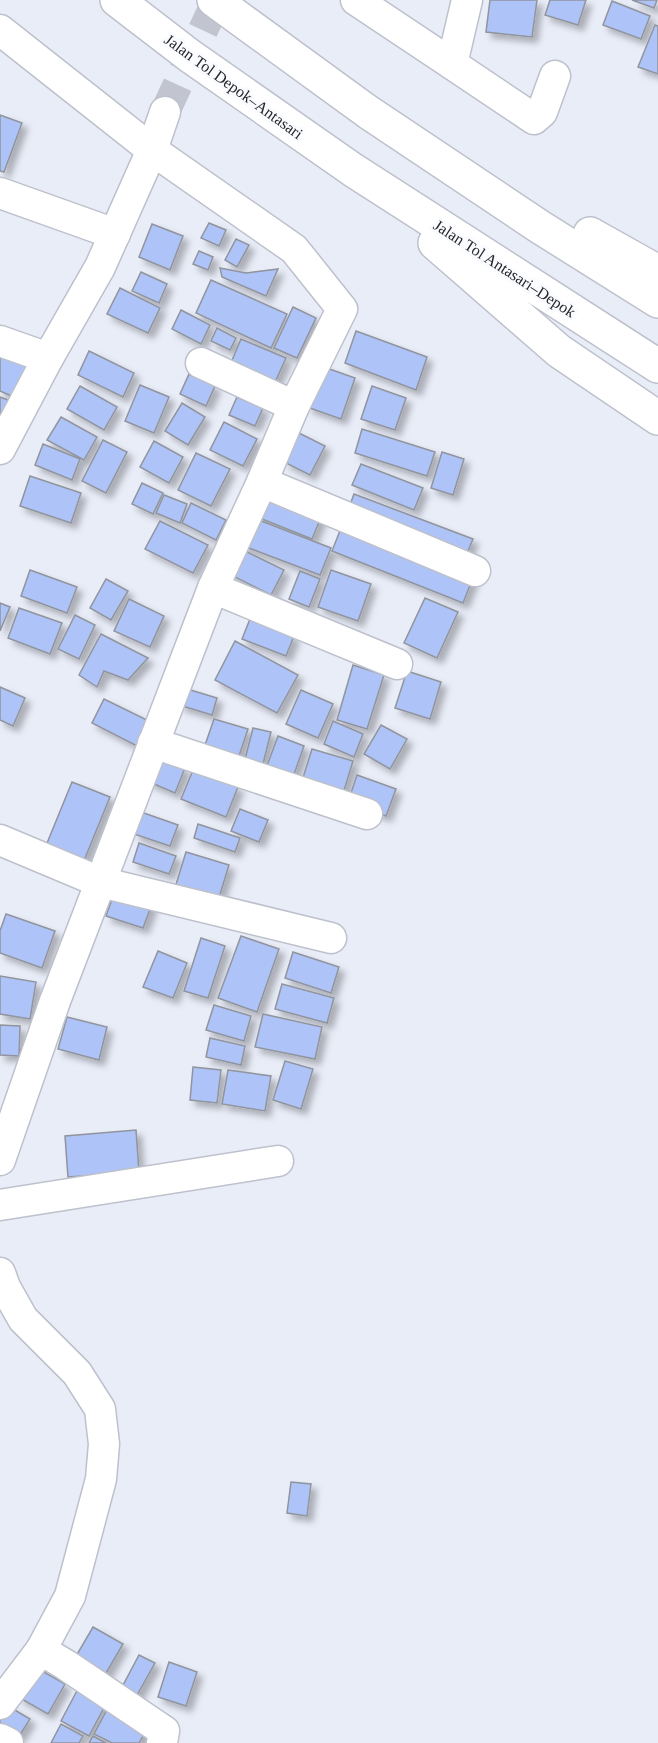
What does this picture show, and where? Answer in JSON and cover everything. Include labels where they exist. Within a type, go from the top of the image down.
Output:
[{"type":"highway","name":"Jalan Tol Depok–Antasari","points":[[117,0],[190,56],[353,170]]},
{"type":"highway","points":[[214,0],[368,112],[658,301]]},
{"type":"highway","points":[[368,112],[658,272]]},
{"type":"highway","name":"Jalan Tol Antasari–Depok","points":[[353,170],[658,366]]},
{"type":"highway","points":[[353,170],[559,351],[658,418]]},
{"type":"street","points":[[357,0],[534,119],[542,112],[555,76]]},
{"type":"street","points":[[452,64],[466,0]]},
{"type":"street","points":[[0,30],[152,150],[294,249],[342,309],[294,406],[213,588],[55,1001],[8,1115],[0,1160]]},
{"type":"street","points":[[0,449],[100,267],[152,150],[165,112]]},
{"type":"street","points":[[0,193],[115,234]]},
{"type":"street","points":[[0,341],[48,358]]},
{"type":"street","points":[[201,363],[294,406]]},
{"type":"street","points":[[262,482],[475,571]]},
{"type":"street","points":[[213,588],[397,664]]},
{"type":"street","points":[[153,743],[367,814]]},
{"type":"street","points":[[0,840],[100,882],[331,938]]},
{"type":"street","points":[[0,1205],[278,1161]]},
{"type":"street","points":[[0,1273],[23,1319],[77,1373],[100,1409],[104,1444],[101,1479],[70,1596],[41,1650],[0,1704]]},
{"type":"street","points":[[41,1650],[164,1731],[162,1743]]},
{"type":"street","points":[[0,1739],[8,1743]]},
{"type":"building","points":[[490,0],[537,0],[532,37],[486,32]]},
{"type":"building","points":[[550,0],[586,0],[578,25],[545,15]]},
{"type":"building","points":[[632,0],[657,0],[654,8]]},
{"type":"building","points":[[612,1],[650,16],[641,39],[603,25]]},
{"type":"building","points":[[655,25],[658,26],[658,74],[638,67]]},
{"type":"building","points":[[0,115],[22,123],[4,172],[0,171]]},
{"type":"building","points":[[209,223],[226,230],[219,246],[201,238]]},
{"type":"building","points":[[152,224],[183,236],[170,270],[139,257]]},
{"type":"building","points":[[236,239],[249,245],[237,267],[225,260]]},
{"type":"building","points":[[199,251],[213,257],[208,270],[193,264]]},
{"type":"building","points":[[220,268],[246,273],[278,269],[266,296],[222,277]]},
{"type":"building","points":[[141,272],[167,284],[159,303],[132,291]]},
{"type":"building","points":[[211,280],[287,314],[271,348],[196,313]]},
{"type":"building","points":[[120,288],[160,308],[148,333],[107,314]]},
{"type":"building","points":[[293,307],[316,318],[297,358],[274,348]]},
{"type":"building","points":[[181,310],[210,325],[201,344],[172,329]]},
{"type":"building","points":[[217,328],[236,338],[230,350],[211,341]]},
{"type":"building","points":[[356,331],[427,357],[416,390],[345,363]]},
{"type":"building","points":[[241,339],[286,358],[271,391],[227,372]]},
{"type":"building","points":[[0,349],[31,364],[16,398],[0,391]]},
{"type":"building","points":[[89,351],[134,373],[123,397],[78,375]]},
{"type":"building","points":[[321,366],[355,378],[341,419],[307,407]]},
{"type":"building","points":[[189,374],[215,386],[206,406],[180,394]]},
{"type":"building","points":[[140,385],[169,397],[154,433],[125,421]]},
{"type":"building","points":[[80,386],[117,407],[104,430],[67,409]]},
{"type":"building","points":[[372,386],[406,398],[395,430],[361,419]]},
{"type":"building","points":[[0,397],[16,403],[0,436]]},
{"type":"building","points":[[237,397],[263,408],[255,426],[229,415]]},
{"type":"building","points":[[182,403],[205,417],[188,445],[165,431]]},
{"type":"building","points":[[61,417],[97,437],[84,460],[47,440]]},
{"type":"building","points":[[224,422],[257,439],[243,466],[210,450]]},
{"type":"building","points":[[362,429],[435,452],[427,476],[355,453]]},
{"type":"building","points":[[299,433],[325,446],[310,475],[284,462]]},
{"type":"building","points":[[103,440],[127,452],[106,493],[82,481]]},
{"type":"building","points":[[154,441],[183,457],[169,483],[140,467]]},
{"type":"building","points":[[43,444],[80,459],[72,480],[35,465]]},
{"type":"building","points":[[442,452],[464,459],[453,495],[431,488]]},
{"type":"building","points":[[196,453],[230,469],[211,506],[178,490]]},
{"type":"building","points":[[361,464],[423,488],[414,510],[352,485]]},
{"type":"building","points":[[30,476],[81,493],[71,523],[20,506]]},
{"type":"building","points":[[142,483],[163,493],[153,514],[132,504]]},
{"type":"building","points":[[269,488],[324,510],[312,539],[257,517]]},
{"type":"building","points":[[354,494],[473,539],[465,558],[347,513]]},
{"type":"building","points":[[164,495],[187,504],[180,523],[156,513]]},
{"type":"building","points":[[191,503],[226,520],[216,540],[182,523]]},
{"type":"building","points":[[251,517],[331,548],[320,575],[241,545]]},
{"type":"building","points":[[160,521],[208,545],[193,573],[145,549]]},
{"type":"building","points":[[343,523],[474,575],[463,603],[332,551]]},
{"type":"building","points":[[239,548],[284,570],[271,595],[227,573]]},
{"type":"building","points":[[30,570],[77,587],[67,613],[21,596]]},
{"type":"building","points":[[331,570],[371,584],[358,621],[318,607]]},
{"type":"building","points":[[300,571],[320,579],[309,607],[289,599]]},
{"type":"building","points":[[106,579],[128,591],[111,620],[90,608]]},
{"type":"building","points":[[425,598],[458,612],[437,658],[404,643]]},
{"type":"building","points":[[129,599],[164,616],[150,647],[114,631]]},
{"type":"building","points":[[0,603],[10,607],[0,631]]},
{"type":"building","points":[[19,608],[62,623],[50,654],[8,638]]},
{"type":"building","points":[[75,615],[95,625],[79,659],[58,649]]},
{"type":"building","points":[[250,619],[294,636],[286,656],[242,639]]},
{"type":"building","points":[[101,634],[148,658],[128,680],[104,671],[97,687],[79,675]]},
{"type":"building","points":[[235,641],[298,675],[277,713],[215,680]]},
{"type":"building","points":[[353,665],[384,675],[367,729],[337,720]]},
{"type":"building","points":[[407,671],[441,682],[430,719],[395,708]]},
{"type":"building","points":[[0,687],[25,698],[13,726],[0,720]]},
{"type":"building","points":[[184,688],[217,698],[212,715],[179,705]]},
{"type":"building","points":[[301,690],[333,704],[318,738],[286,724]]},
{"type":"building","points":[[104,699],[149,721],[137,746],[92,723]]},
{"type":"building","points":[[214,719],[248,729],[238,759],[204,748]]},
{"type":"building","points":[[333,721],[363,734],[354,757],[324,744]]},
{"type":"building","points":[[381,725],[407,739],[390,769],[364,754]]},
{"type":"building","points":[[253,728],[271,732],[262,768],[244,763]]},
{"type":"building","points":[[278,736],[304,746],[292,780],[265,771]]},
{"type":"building","points":[[312,749],[353,761],[342,797],[301,784]]},
{"type":"building","points":[[157,757],[185,768],[175,793],[147,781]]},
{"type":"building","points":[[193,770],[238,787],[226,817],[181,799]]},
{"type":"building","points":[[357,775],[396,789],[386,816],[348,802]]},
{"type":"building","points":[[72,782],[110,797],[83,863],[45,848]]},
{"type":"building","points":[[240,809],[268,820],[259,842],[231,831]]},
{"type":"building","points":[[141,812],[178,825],[170,846],[134,834]]},
{"type":"building","points":[[198,824],[240,838],[235,852],[194,838]]},
{"type":"building","points":[[139,843],[176,856],[169,874],[133,862]]},
{"type":"building","points":[[186,852],[229,865],[217,904],[174,891]]},
{"type":"building","points":[[115,891],[152,904],[143,928],[106,916]]},
{"type":"building","points":[[6,914],[55,931],[42,968],[0,953],[0,931]]},
{"type":"building","points":[[241,936],[279,949],[257,1012],[218,998]]},
{"type":"building","points":[[201,938],[225,946],[208,998],[184,991]]},
{"type":"building","points":[[158,951],[187,963],[173,998],[143,987]]},
{"type":"building","points":[[293,952],[339,967],[331,993],[285,978]]},
{"type":"building","points":[[0,976],[36,982],[30,1019],[0,1014]]},
{"type":"building","points":[[282,984],[334,998],[327,1023],[275,1009]]},
{"type":"building","points":[[214,1005],[251,1016],[244,1041],[206,1030]]},
{"type":"building","points":[[263,1014],[322,1027],[315,1059],[255,1047]]},
{"type":"building","points":[[67,1017],[107,1027],[99,1060],[58,1049]]},
{"type":"building","points":[[0,1025],[20,1026],[19,1056],[0,1055]]},
{"type":"building","points":[[210,1038],[245,1046],[241,1065],[206,1057]]},
{"type":"building","points":[[285,1061],[313,1069],[301,1109],[273,1100]]},
{"type":"building","points":[[193,1067],[221,1070],[217,1103],[190,1100]]},
{"type":"building","points":[[228,1070],[271,1076],[265,1111],[222,1104]]},
{"type":"building","points":[[136,1130],[139,1172],[68,1177],[65,1136]]},
{"type":"building","points":[[291,1482],[311,1484],[307,1516],[287,1513]]},
{"type":"building","points":[[93,1627],[123,1644],[102,1680],[72,1663]]},
{"type":"building","points":[[139,1655],[155,1663],[136,1697],[121,1689]]},
{"type":"building","points":[[169,1662],[197,1672],[186,1706],[158,1697]]},
{"type":"building","points":[[35,1667],[65,1684],[48,1714],[18,1697]]},
{"type":"building","points":[[79,1687],[107,1702],[89,1736],[61,1721]]},
{"type":"building","points":[[8,1706],[30,1719],[18,1738],[0,1728],[0,1720]]},
{"type":"building","points":[[109,1706],[148,1727],[139,1743],[112,1743],[94,1734]]},
{"type":"building","points":[[61,1724],[83,1736],[79,1743],[51,1743]]},
{"type":"building","points":[[93,1736],[106,1743],[89,1743]]},
{"type":"tunnel","points":[[165,112],[217,0]]}]
